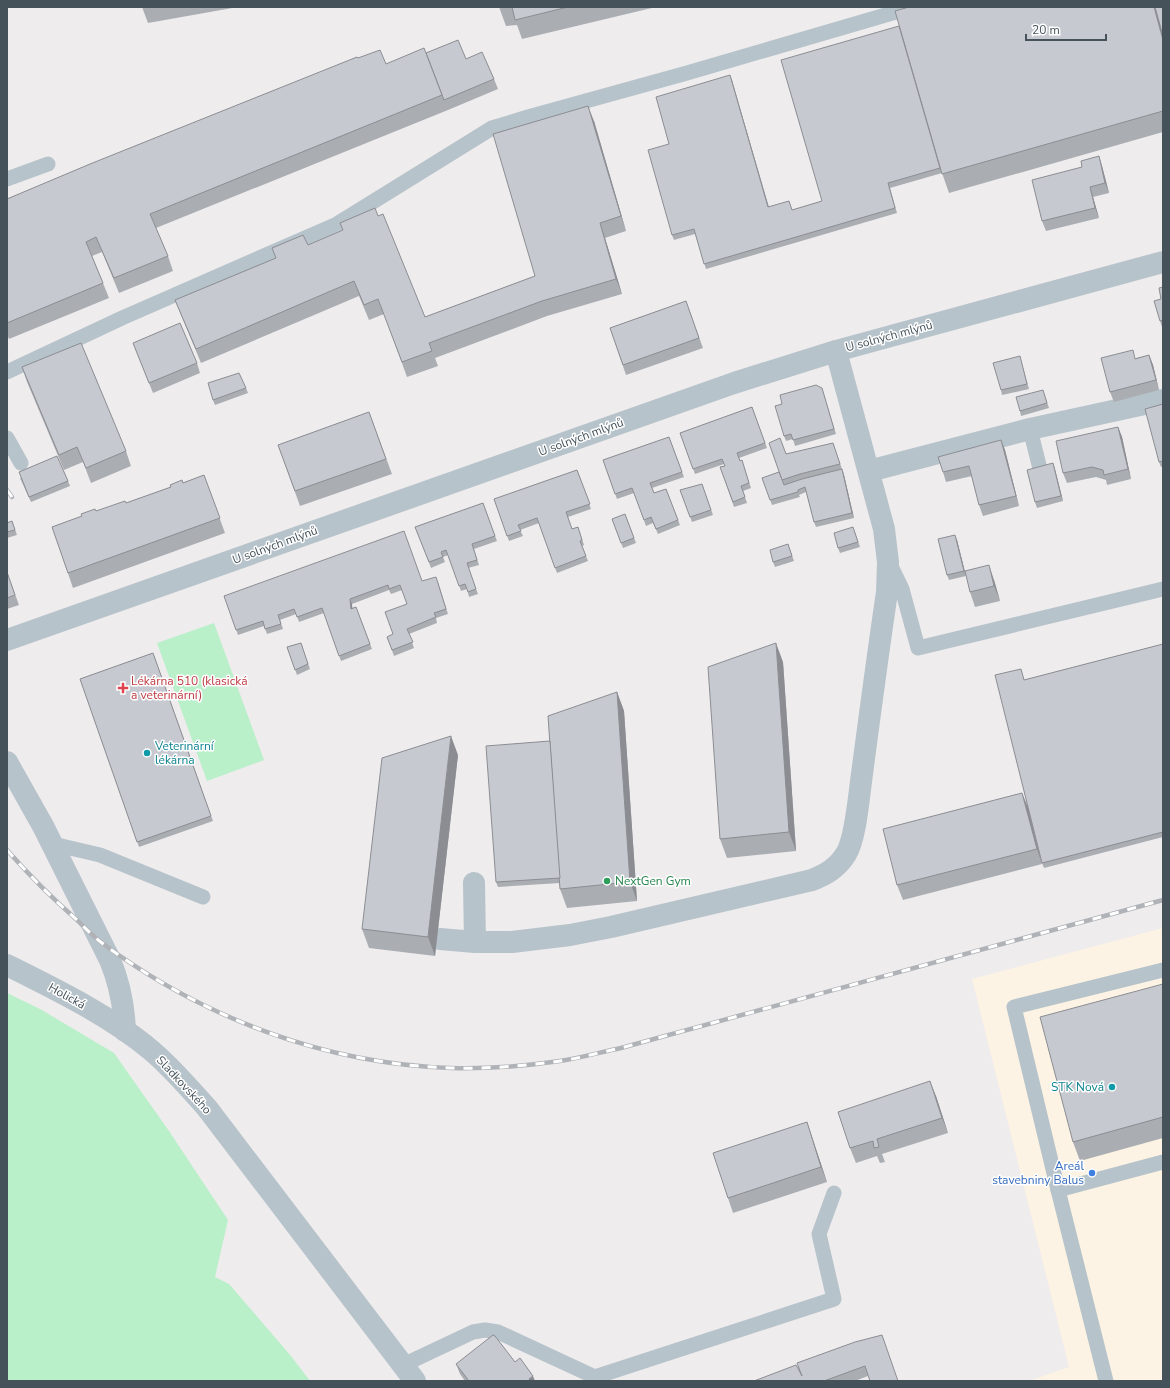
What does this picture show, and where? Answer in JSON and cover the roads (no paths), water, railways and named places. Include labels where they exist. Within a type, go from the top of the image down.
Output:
[{"type":"street","name":"U solných mlýnů","points":[[7,640],[726,385],[836,351],[1163,262]]},
{"type":"street","points":[[440,939],[475,942],[512,942],[570,935],[611,927],[793,885],[827,874],[846,854],[851,842],[853,831],[887,592],[888,562],[884,530],[836,351]]},
{"type":"street","points":[[868,471],[1030,429],[1163,400]]},
{"type":"street","points":[[7,762],[53,844],[116,975],[122,1000],[125,1031]]},
{"type":"street","points":[[474,883],[475,942]]},
{"type":"street","name":"Holická","points":[[7,965],[88,1008],[125,1031]]},
{"type":"street","name":"Sladkovského","points":[[125,1031],[151,1050],[175,1072],[207,1108],[409,1373]]},
{"type":"lane","points":[[7,372],[122,318],[337,224],[492,128],[913,7]]},
{"type":"lane","points":[[7,179],[48,164]]},
{"type":"lane","points":[[1030,429],[1040,469]]},
{"type":"lane","points":[[7,438],[21,463]]},
{"type":"lane","points":[[888,562],[902,589],[918,648],[1163,589]]},
{"type":"lane","points":[[53,844],[100,855],[203,897]]},
{"type":"lane","points":[[1106,1381],[1014,1007],[1163,970]]},
{"type":"lane","points":[[1058,1190],[1163,1162]]},
{"type":"lane","points":[[409,1373],[473,1332],[485,1330],[498,1332],[595,1377],[834,1299],[820,1234],[834,1193]]},
{"type":"railway","points":[[7,490],[12,497]]},
{"type":"railway","points":[[7,850],[32,877],[92,935],[141,970],[181,994],[267,1032],[312,1046],[358,1057],[404,1065],[451,1068],[492,1068],[547,1063],[621,1048],[1163,900]]},
{"type":"place","name":"Lékárna 510 (klasická a veterinární)","points":[[123,688]]},
{"type":"place","name":"Veterinární lékárna","points":[[147,753]]},
{"type":"place","name":"NextGen Gym","points":[[607,881]]},
{"type":"place","name":"STK Nová","points":[[1112,1087]]},
{"type":"place","name":"Areál stavebniny Balus","points":[[1092,1173]]}]
